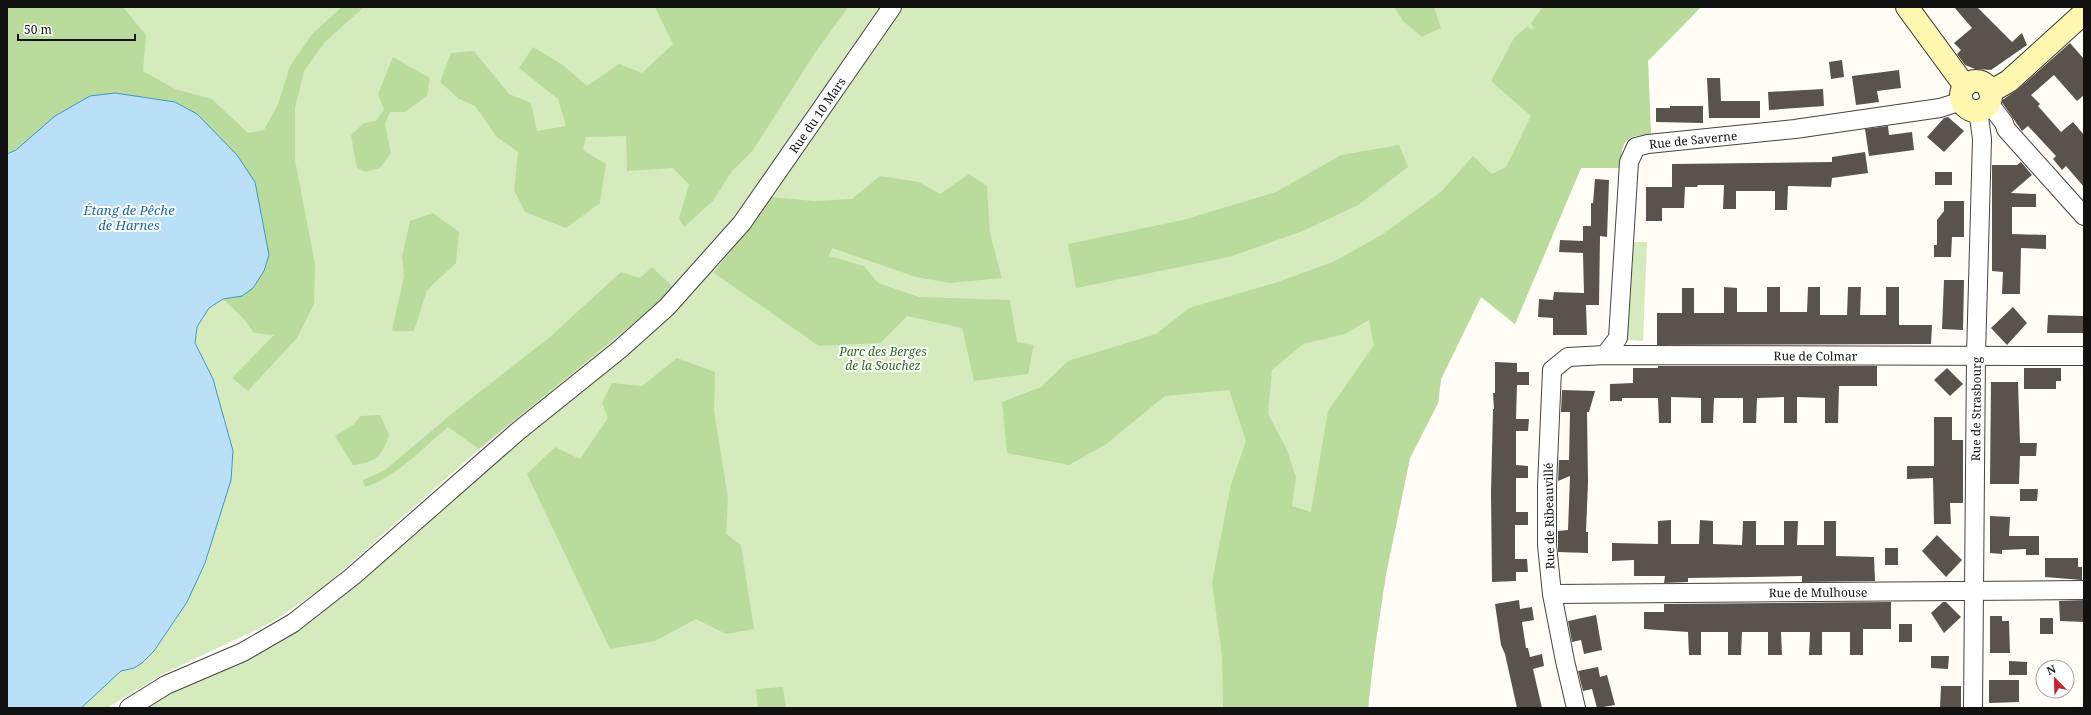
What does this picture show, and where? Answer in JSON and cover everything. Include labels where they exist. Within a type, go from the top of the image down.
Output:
[{"type":"street","name":"Rue du 10 Mars","points":[[129,708],[166,685],[243,652],[292,623],[347,581],[517,432],[619,350],[667,308],[742,223],[892,7]]},
{"type":"street","points":[[1907,7],[1978,103],[2004,123],[2006,129],[2084,216]]},
{"type":"street","points":[[1978,103],[2009,81],[2084,12]]},
{"type":"street","name":"Rue de Saverne","points":[[1605,355],[1618,338],[1629,162],[1636,148],[1648,144],[1795,129],[1978,103]]},
{"type":"street","name":"Rue de Strasbourg","points":[[1972,708],[1978,103]]},
{"type":"street","name":"Rue de Colmar","points":[[1552,370],[1568,357],[1605,355],[2084,356]]},
{"type":"street","name":"Rue de Ribeauvillé","points":[[1552,370],[1547,486],[1547,545],[1552,594],[1576,708]]},
{"type":"street","name":"Rue de Mulhouse","points":[[1552,594],[2084,590]]},
{"type":"green space","name":"Parc des Berges de la Souchez","points":[[7,7],[1701,7],[1648,61],[1651,135],[1635,136],[1626,141],[1623,146],[1620,168],[1581,168],[1515,324],[1481,297],[1441,379],[1438,403],[1410,458],[1386,574],[1374,654],[1368,708],[143,708],[221,670],[515,441],[509,423],[321,589],[272,622],[161,675],[107,708],[7,708]]},
{"type":"green space","points":[[7,7],[123,7],[146,35],[143,71],[175,89],[212,99],[248,133],[264,130],[278,104],[290,66],[313,33],[342,7],[364,7],[325,42],[304,71],[295,108],[295,160],[315,264],[314,304],[297,338],[248,391],[232,378],[274,335],[254,333],[243,318],[223,299],[242,296],[175,102],[115,93],[7,154]]},
{"type":"green space","points":[[655,7],[848,7],[815,53],[753,150],[732,171],[713,201],[684,227],[679,219],[689,184],[673,168],[627,171],[626,136],[586,137],[583,150],[606,164],[600,203],[566,228],[525,212],[514,190],[518,152],[497,137],[475,106],[459,99],[440,82],[451,53],[474,51],[509,94],[531,103],[537,131],[566,126],[558,99],[519,68],[533,47],[563,65],[587,86],[619,64],[642,73],[673,44]]},
{"type":"green space","points":[[1394,7],[1434,7],[1441,28],[1422,37],[1403,21]]},
{"type":"green space","points":[[1543,7],[1701,7],[1648,61],[1651,135],[1635,136],[1626,141],[1623,146],[1620,168],[1581,168],[1515,324],[1481,297],[1441,379],[1438,403],[1410,458],[1386,574],[1374,654],[1368,708],[1223,708],[1222,656],[1212,583],[1231,484],[1246,441],[1229,390],[1165,396],[1105,445],[1069,465],[1007,453],[1002,402],[1041,387],[1068,361],[1156,334],[1189,308],[1275,283],[1335,261],[1383,234],[1441,192],[1473,156],[1492,174],[1506,167],[1531,116],[1491,81],[1514,38],[1528,26],[1531,30],[1534,28],[1531,23]],"holes":[[[1369,320],[1374,345],[1328,411],[1311,512],[1292,506],[1296,477],[1287,450],[1268,414],[1272,370],[1303,344],[1345,334]]]},
{"type":"green space","points":[[393,57],[430,78],[427,96],[405,112],[390,112],[385,124],[391,153],[380,168],[366,172],[357,168],[351,135],[364,123],[376,121],[384,110],[378,94]]},
{"type":"green space","points":[[1399,145],[1408,167],[1358,205],[1303,231],[1229,257],[1076,288],[1068,244],[1183,220],[1276,192],[1341,155]]},
{"type":"green space","points":[[969,174],[987,186],[990,234],[1002,278],[950,283],[916,277],[832,248],[829,256],[864,266],[878,283],[919,297],[1010,300],[1017,342],[1034,345],[1028,374],[974,381],[962,328],[907,316],[880,343],[819,346],[714,273],[770,197],[814,201],[852,199],[880,176],[919,182],[940,194]]},
{"type":"green space","points":[[433,213],[459,232],[456,263],[427,290],[414,331],[392,331],[404,276],[402,256],[410,221]]},
{"type":"green space","points":[[1630,242],[1647,242],[1643,341],[1626,340]]},
{"type":"green space","points":[[652,267],[675,289],[479,449],[448,427],[398,470],[376,483],[365,487],[363,480],[385,470],[454,412],[550,337],[621,272],[640,278]]},
{"type":"green space","points":[[677,358],[715,372],[714,410],[728,499],[726,534],[741,545],[754,629],[726,634],[696,619],[655,641],[610,649],[527,474],[555,447],[580,459],[608,418],[602,403],[612,383],[642,386]]},
{"type":"green space","points":[[380,415],[389,435],[384,449],[373,460],[353,465],[335,436],[353,425],[361,416]]},
{"type":"green space","points":[[783,687],[786,708],[758,708],[756,689]]},
{"type":"water","name":"Étang de Pêche de Harnes","points":[[115,93],[175,102],[197,114],[237,155],[255,182],[269,255],[264,271],[253,288],[242,296],[223,299],[209,308],[197,327],[195,343],[213,379],[233,451],[231,480],[205,563],[187,602],[154,651],[142,663],[134,668],[121,671],[81,708],[7,708],[7,154],[16,150],[55,116],[90,96]]},
{"type":"building","points":[[1954,7],[1977,7],[2012,42],[2022,33],[2027,45],[1991,70],[1975,69],[1965,65],[1957,54],[1961,50],[1954,43],[1972,28]]},
{"type":"building","points":[[2070,43],[2084,59],[2084,95],[2077,101],[2054,75],[2031,95],[2040,104],[2038,106],[2061,132],[2073,122],[2084,135],[2084,187],[2066,166],[2062,170],[2053,159],[2056,156],[2028,126],[2022,131],[2001,101],[2017,90]]},
{"type":"building","points":[[1842,60],[1844,77],[1831,79],[1829,62]]},
{"type":"building","points":[[1899,70],[1901,88],[1877,91],[1879,102],[1856,105],[1852,76]]},
{"type":"building","points":[[1707,78],[1720,78],[1721,101],[1760,101],[1760,118],[1709,118]]},
{"type":"building","points":[[1823,89],[1824,106],[1769,110],[1768,92]]},
{"type":"building","points":[[1670,106],[1703,106],[1703,123],[1656,122],[1656,108],[1670,108]]},
{"type":"building","points":[[1948,117],[1964,131],[1944,152],[1927,137],[1944,118]]},
{"type":"building","points":[[1888,126],[1889,135],[1912,132],[1914,150],[1869,156],[1865,129]]},
{"type":"building","points":[[1865,152],[1868,173],[1832,178],[1831,187],[1788,186],[1787,210],[1775,210],[1775,191],[1736,191],[1736,209],[1723,209],[1724,185],[1698,185],[1697,187],[1685,187],[1684,208],[1662,208],[1662,221],[1646,221],[1646,187],[1672,187],[1672,164],[1832,162],[1832,157]]},
{"type":"building","points":[[2021,162],[2032,175],[2011,193],[2036,194],[2036,207],[2012,207],[2012,234],[2046,235],[2046,249],[2021,248],[2020,294],[2002,294],[2003,272],[1992,271],[1992,165],[2017,165]]},
{"type":"building","points":[[1935,172],[1952,172],[1952,185],[1935,185]]},
{"type":"building","points":[[1595,179],[1609,180],[1607,237],[1600,236],[1599,305],[1586,305],[1587,335],[1553,335],[1553,318],[1538,317],[1539,299],[1553,300],[1554,292],[1584,293],[1583,253],[1559,252],[1560,240],[1583,241],[1583,226],[1591,226],[1591,203],[1593,203]]},
{"type":"building","points":[[1944,201],[1964,201],[1964,237],[1952,237],[1951,257],[1934,257],[1934,245],[1937,245],[1937,220],[1944,211]]},
{"type":"building","points":[[1944,280],[1964,280],[1963,330],[1942,329]]},
{"type":"building","points":[[1724,287],[1737,288],[1737,312],[1767,312],[1767,287],[1780,287],[1780,312],[1807,312],[1808,287],[1820,287],[1820,315],[1847,315],[1848,287],[1861,287],[1860,315],[1886,315],[1886,287],[1899,287],[1899,325],[1932,325],[1931,344],[1657,345],[1657,313],[1682,313],[1682,288],[1694,288],[1694,313],[1724,313]]},
{"type":"building","points":[[2013,307],[2027,323],[2007,345],[1991,328]]},
{"type":"building","points":[[2048,315],[2084,316],[2084,333],[2047,333]]},
{"type":"building","points":[[1495,362],[1517,363],[1517,372],[1529,372],[1529,385],[1517,385],[1516,419],[1529,419],[1528,431],[1516,431],[1516,465],[1528,466],[1528,478],[1516,478],[1516,512],[1528,512],[1528,525],[1515,525],[1515,559],[1527,559],[1528,572],[1516,572],[1516,581],[1492,582],[1491,492]]},
{"type":"building","points":[[1658,366],[1877,366],[1877,386],[1839,386],[1838,423],[1825,423],[1825,398],[1797,397],[1797,423],[1784,423],[1784,397],[1757,398],[1756,423],[1743,423],[1743,398],[1714,398],[1713,423],[1701,423],[1701,398],[1671,397],[1671,423],[1659,423],[1658,398],[1622,398],[1622,401],[1610,401],[1610,384],[1633,383],[1633,368],[1658,368]]},
{"type":"building","points":[[1947,368],[1963,384],[1950,396],[1934,380]]},
{"type":"building","points":[[2024,368],[2061,368],[2061,381],[2056,381],[2056,389],[2024,389]]},
{"type":"building","points":[[1991,382],[2018,382],[2020,443],[2037,443],[2036,456],[2020,456],[2019,484],[1990,484]]},
{"type":"building","points":[[1562,390],[1595,391],[1589,412],[1587,412],[1588,482],[1586,532],[1588,532],[1588,553],[1558,552],[1558,531],[1568,530],[1570,476],[1558,481],[1559,460],[1569,460],[1570,412],[1561,412]]},
{"type":"building","points":[[1934,417],[1952,417],[1952,440],[1963,440],[1963,503],[1950,503],[1951,524],[1934,524],[1933,478],[1907,479],[1907,466],[1934,466]]},
{"type":"building","points":[[2020,489],[2038,489],[2037,501],[2020,501]]},
{"type":"building","points":[[1990,516],[2010,517],[2009,536],[2039,536],[2039,555],[2026,555],[2026,549],[2002,550],[2002,554],[1990,553]]},
{"type":"building","points":[[1671,520],[1671,544],[1699,544],[1700,520],[1713,521],[1713,544],[1742,545],[1743,521],[1756,521],[1756,545],[1784,545],[1784,521],[1798,521],[1797,545],[1824,545],[1824,521],[1836,521],[1836,556],[1874,557],[1875,581],[1802,582],[1802,576],[1688,578],[1688,582],[1664,583],[1665,576],[1634,576],[1634,560],[1612,561],[1612,543],[1658,544],[1658,521]]},
{"type":"building","points":[[1937,535],[1962,560],[1946,577],[1922,551]]},
{"type":"building","points":[[1885,548],[1898,548],[1898,565],[1885,565]]},
{"type":"building","points":[[2045,558],[2078,558],[2078,567],[2082,567],[2082,580],[2045,577]]},
{"type":"building","points":[[1519,600],[1520,609],[1532,607],[1534,620],[1522,622],[1526,648],[1528,648],[1530,657],[1542,654],[1544,666],[1533,669],[1542,708],[1517,708],[1505,654],[1501,645],[1495,604]]},
{"type":"building","points":[[2084,600],[2084,622],[2060,621],[2059,601]]},
{"type":"building","points":[[1891,602],[1891,629],[1863,629],[1863,655],[1850,655],[1850,632],[1822,632],[1822,655],[1809,655],[1810,632],[1781,632],[1782,655],[1768,655],[1768,632],[1742,632],[1741,655],[1728,655],[1728,632],[1701,632],[1701,655],[1689,655],[1688,632],[1644,629],[1644,612],[1664,612],[1664,604]]},
{"type":"building","points":[[1943,602],[1946,602],[1961,617],[1944,633],[1931,613]]},
{"type":"building","points":[[1596,615],[1602,650],[1584,654],[1581,640],[1572,642],[1568,621]]},
{"type":"building","points":[[1990,616],[2002,616],[2002,621],[2009,621],[2010,653],[1990,653]]},
{"type":"building","points":[[2040,618],[2053,618],[2053,634],[2040,634]]},
{"type":"building","points":[[1899,624],[1912,624],[1912,642],[1899,642]]},
{"type":"building","points":[[1931,656],[1949,656],[1948,669],[1931,668]]},
{"type":"building","points":[[2009,661],[2027,662],[2027,675],[2009,675]]},
{"type":"building","points":[[1598,667],[1600,677],[1607,675],[1615,705],[1597,708],[1592,689],[1583,691],[1578,671]]},
{"type":"building","points":[[1989,680],[2019,680],[2019,702],[1989,703]]},
{"type":"building","points":[[1941,686],[1961,686],[1961,708],[1940,708]]}]
